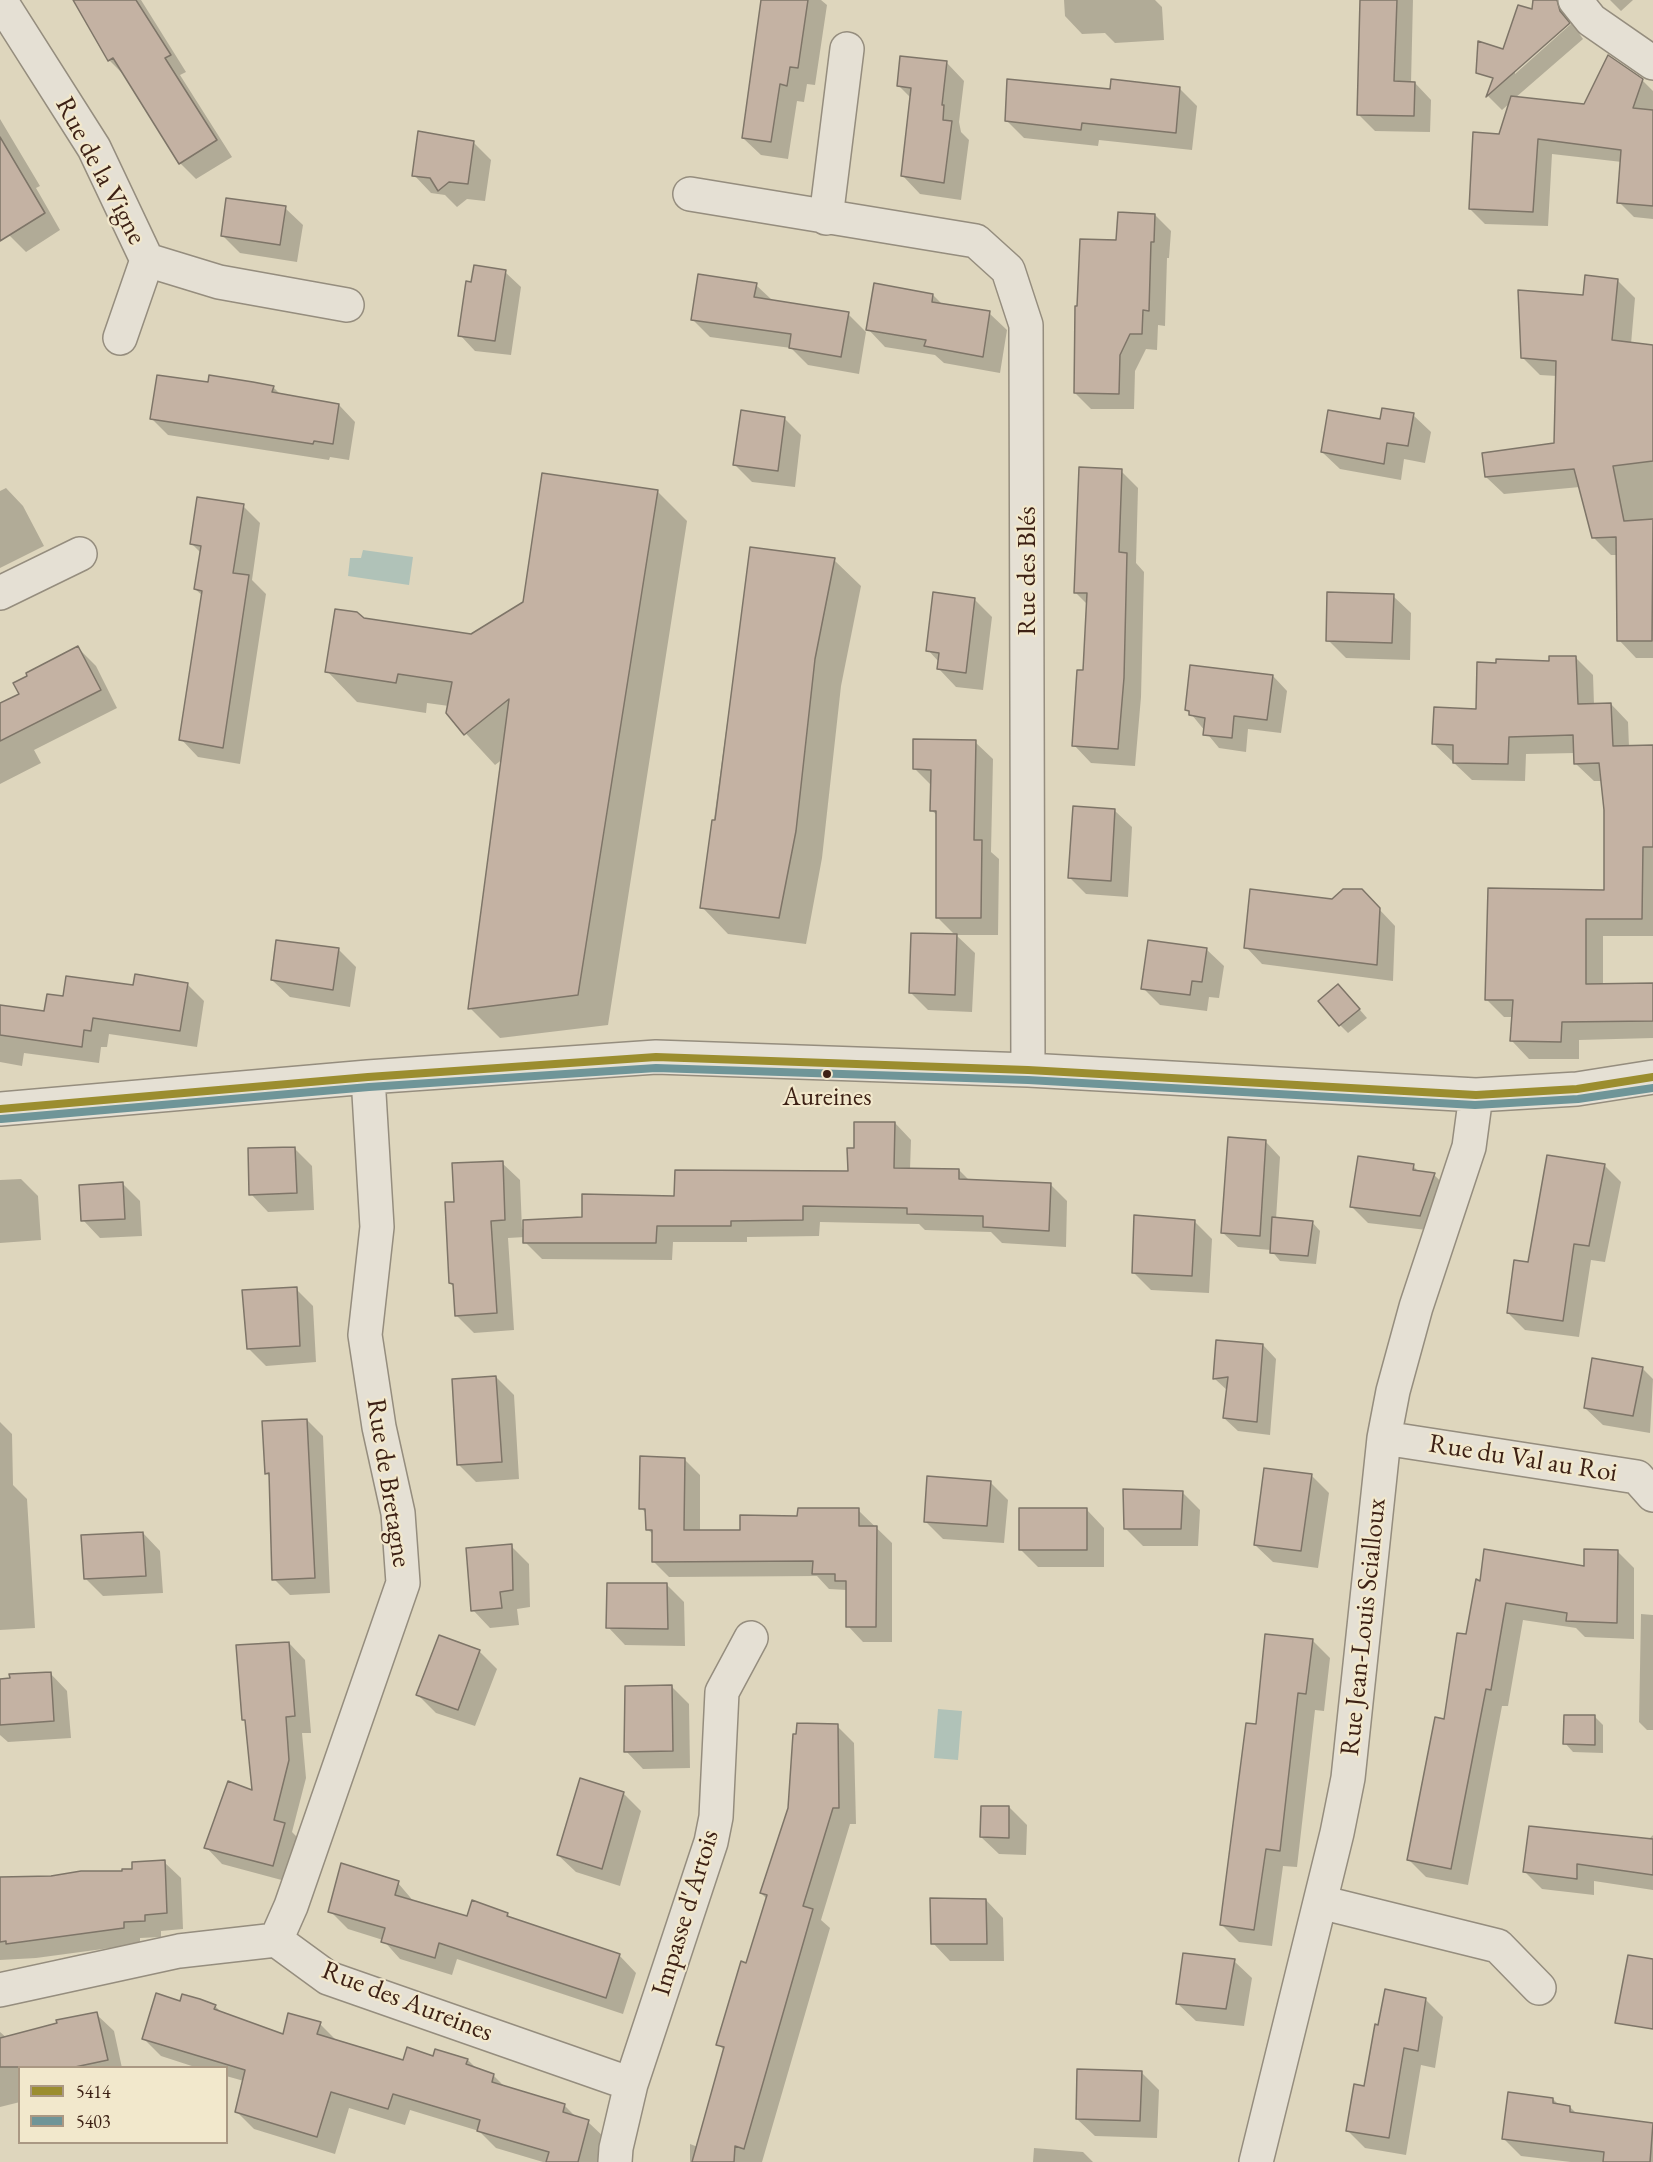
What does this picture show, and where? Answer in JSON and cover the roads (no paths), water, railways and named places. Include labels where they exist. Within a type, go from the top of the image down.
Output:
[{"type":"street","name":"Rue de la Vigne","points":[[0,0],[94,148],[147,260],[219,282],[347,305]]},
{"type":"street","points":[[1575,0],[1591,21],[1653,63]]},
{"type":"street","points":[[826,218],[847,49]]},
{"type":"street","name":"Rue des Blés","points":[[690,194],[976,241],[1008,270],[1026,324],[1028,1070]]},
{"type":"street","points":[[120,338],[147,260]]},
{"type":"street","points":[[0,593],[80,554]]},
{"type":"street","points":[[0,1109],[368,1077],[656,1057],[1028,1070],[1476,1095],[1577,1089],[1653,1077]]},
{"type":"street","name":"Rue de Bretagne","points":[[276,1940],[291,1906],[403,1583],[398,1513],[380,1427],[366,1335],[377,1227],[368,1077]]},
{"type":"street","name":"Rue Jean-Louis Scialloux","points":[[1256,2162],[1337,1833],[1348,1778],[1384,1438],[1393,1391],[1416,1307],[1469,1147],[1476,1095]]},
{"type":"street","name":"Rue du Val au Roi","points":[[1384,1438],[1637,1477],[1653,1495]]},
{"type":"street","name":"Impasse d'Artois","points":[[631,2084],[711,1842],[716,1817],[722,1692],[751,1638]]},
{"type":"street","points":[[1320,1902],[1498,1946],[1539,1988]]},
{"type":"street","points":[[0,1990],[179,1951],[276,1940]]},
{"type":"street","name":"Rue des Aureines","points":[[276,1940],[328,1978],[631,2084]]},
{"type":"street","points":[[615,2162],[616,2148],[631,2084]]},
{"type":"place","name":"Aureines","points":[[827,1074]]}]
